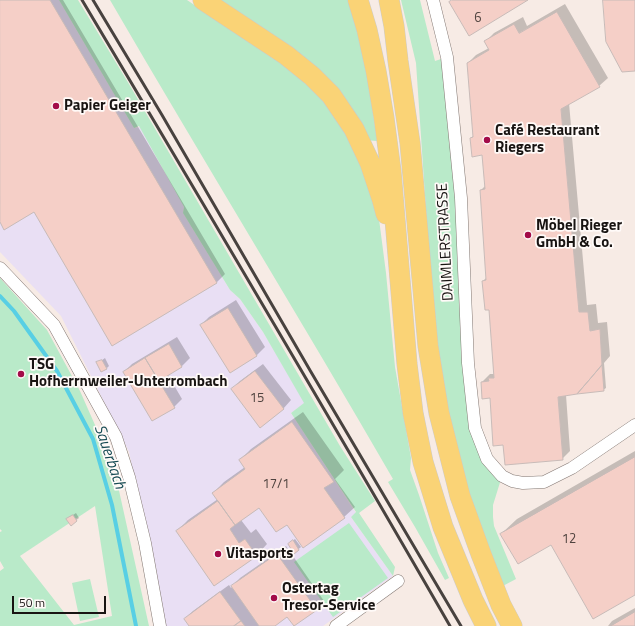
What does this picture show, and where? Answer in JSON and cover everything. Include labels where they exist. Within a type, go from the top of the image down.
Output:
[{"type":"highway","points":[[203,0],[286,55],[312,76],[331,95],[354,129],[370,163],[382,199],[399,275]]},
{"type":"highway","points":[[358,0],[367,30],[384,118],[391,171],[407,364],[413,414],[423,462],[442,527],[473,600],[486,626]]},
{"type":"highway","points":[[380,0],[398,61]]},
{"type":"highway","points":[[389,0],[410,143],[428,346],[439,413],[460,496],[501,605],[512,626]]},
{"type":"street","name":"DAIMLERSTRASSE","points":[[433,0],[447,57],[461,198],[468,363],[475,428],[487,459],[502,476],[512,481],[523,483],[544,482],[572,468],[635,425]]},
{"type":"street","points":[[0,268],[54,325],[116,437],[130,477],[142,528],[160,626]]},
{"type":"street","points":[[336,626],[398,581]]},
{"type":"shaded area","points":[[0,0],[59,0],[134,128],[140,127],[184,207],[183,213],[230,290],[240,299],[263,332],[305,403],[291,413],[356,513],[351,517],[393,576],[323,626],[165,626],[129,452],[61,316],[0,252]]},
{"type":"green space","points":[[59,0],[78,0],[129,84],[340,446],[375,501],[359,513],[395,567],[393,576],[351,517],[356,512],[291,413],[304,403],[263,332],[240,299],[230,290],[183,213],[184,207],[139,126],[134,128]]},
{"type":"green space","points":[[110,0],[187,0],[274,59],[213,0],[351,0],[362,34],[377,141],[349,139],[369,179],[379,219],[395,367],[411,458],[410,470],[438,553],[449,578],[445,580],[388,482],[393,479]]},
{"type":"green space","points":[[401,0],[420,0],[435,61],[447,57],[475,428],[502,476],[493,505],[494,526],[516,579],[499,588],[474,523],[436,357],[416,63]]},
{"type":"green space","points":[[0,278],[47,330],[80,391],[114,468],[149,626],[0,626],[0,571],[4,568],[0,561],[0,532],[2,531],[0,529]],"holes":[[[95,506],[112,616],[74,625],[20,556]]]},
{"type":"green space","points":[[349,523],[388,578],[333,617],[294,562]]},
{"type":"green space","points":[[90,579],[99,617],[80,621],[72,583]]},
{"type":"building","name":"Papier Geiger","points":[[0,0],[50,0],[217,283],[112,346],[34,212],[4,230],[0,222]]},
{"type":"building","points":[[452,0],[528,0],[469,36],[449,2]]},
{"type":"building","points":[[603,0],[635,0],[635,71],[622,72],[606,42]]},
{"type":"building","name":"Möbel Rieger GmbH & Co.","points":[[557,12],[600,87],[561,109],[579,312],[588,312],[590,331],[600,329],[602,365],[577,394],[558,397],[563,460],[505,465],[503,445],[493,446],[490,398],[482,399],[481,382],[489,381],[488,378],[494,378],[489,310],[485,310],[482,281],[486,280],[480,190],[485,189],[482,155],[472,157],[470,138],[473,137],[467,63],[489,50],[484,41],[514,24],[519,33]]},
{"type":"building","points":[[228,308],[257,356],[230,373],[200,325]]},
{"type":"building","points":[[169,344],[182,367],[159,381],[145,358]]},
{"type":"building","points":[[145,358],[175,408],[152,421],[123,372]]},
{"type":"building","points":[[102,360],[107,369],[101,372],[96,362]]},
{"type":"building","points":[[602,365],[604,391],[577,394],[590,379]]},
{"type":"building","points":[[255,371],[284,409],[260,428],[231,389]]},
{"type":"building","points":[[292,422],[334,482],[324,488],[345,518],[303,548],[287,525],[276,532],[259,508],[235,525],[212,493],[245,469],[239,460]]},
{"type":"building","points":[[635,457],[635,595],[593,619],[551,545],[518,564],[500,534]]},
{"type":"building","points":[[218,501],[235,525],[230,529],[239,543],[245,539],[257,556],[214,586],[176,531]]},
{"type":"building","points":[[73,515],[77,521],[71,526],[66,519]]},
{"type":"building","points":[[293,540],[299,550],[294,554],[288,544]]},
{"type":"building","name":"Ostertag Tresor-Service","points":[[277,554],[317,610],[294,626],[287,617],[275,626],[259,626],[231,586]]},
{"type":"building","points":[[220,592],[241,621],[234,626],[189,626],[184,619]]},
{"type":"building","points":[[635,612],[635,626],[611,626]]},
{"type":"building","points":[[241,621],[245,626],[234,626]]},
{"type":"waterway","name":"Sauerbach","points":[[0,296],[14,311],[57,371],[93,439],[112,505],[136,626]]},
{"type":"railway","points":[[82,0],[267,312],[450,626]]},
{"type":"railway","points":[[93,0],[162,115],[461,626]]},
{"type":"place","name":"Papier Geiger","points":[[56,106]]},
{"type":"place","name":"Café Restaurant Riegers","points":[[487,140]]},
{"type":"place","name":"Möbel Rieger GmbH & Co.","points":[[528,235]]},
{"type":"place","name":"TSG Hofherrnweiler-Unterrombach","points":[[21,374]]},
{"type":"place","name":"Vitasports","points":[[218,554]]},
{"type":"place","name":"Ostertag Tresor-Service","points":[[274,598]]}]
